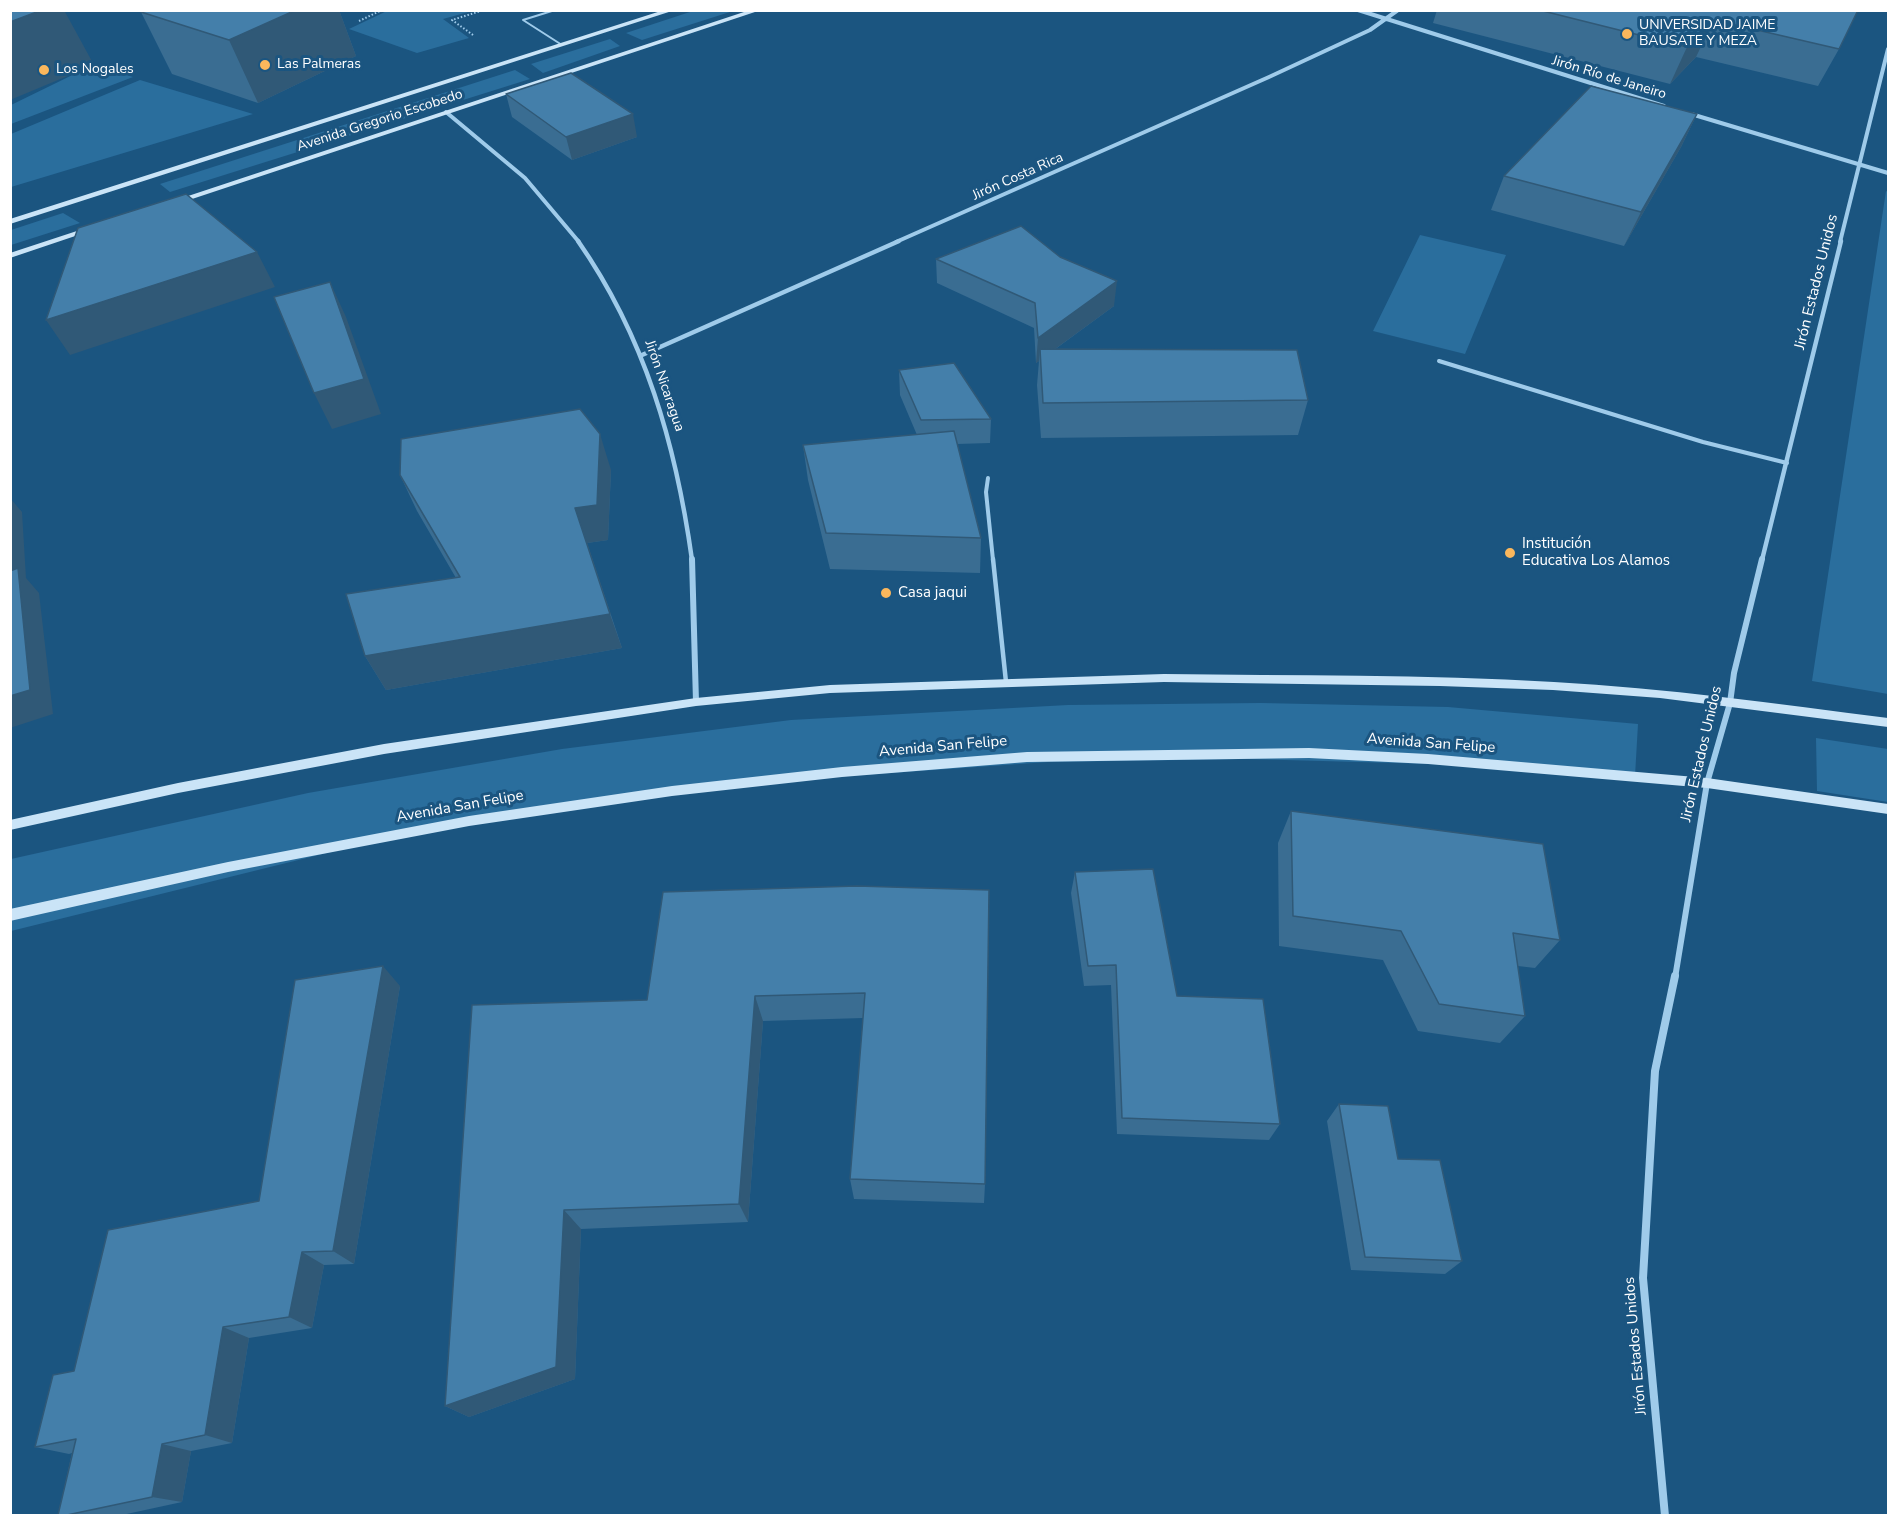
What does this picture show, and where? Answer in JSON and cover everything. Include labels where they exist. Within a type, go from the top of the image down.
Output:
[{"type":"main road","name":"Avenida Gregorio Escobedo","points":[[10,222],[672,10]]},
{"type":"main road","name":"Avenida Gregorio Escobedo","points":[[166,205],[758,10]]},
{"type":"main road","points":[[10,256],[99,227]]},
{"type":"main road","points":[[10,825],[178,788],[384,749],[696,702],[830,689],[1175,678],[1440,682],[1553,686],[1660,694],[1888,723]]},
{"type":"main road","name":"Avenida San Felipe","points":[[10,915],[228,867],[469,821],[672,790],[842,772],[1027,757],[1309,753],[1428,759],[1707,783],[1888,809]]},
{"type":"street","name":"Jirón Río de Janeiro","points":[[1358,10],[1666,106]]},
{"type":"street","name":"Jirón Costa Rica","points":[[642,355],[1269,77],[1370,30],[1398,10]]},
{"type":"street","name":"Jirón Estados Unidos","points":[[1665,1515],[1644,1266],[1655,1071],[1677,967],[1707,783],[1730,703],[1734,673],[1888,49]]},
{"type":"street","name":"Jirón Nicaragua","points":[[446,112],[492,148],[527,181],[576,236],[612,291],[642,355],[673,448],[692,562],[696,702]]},
{"type":"street","points":[[1689,113],[1888,173]]},
{"type":"lane","points":[[555,10],[523,20],[562,45]]},
{"type":"lane","points":[[1439,361],[1703,442],[1786,463]]},
{"type":"lane","points":[[988,478],[986,492],[1006,682]]},
{"type":"path","points":[[359,21],[382,10]]},
{"type":"shaded area","points":[[389,10],[472,11],[443,19],[469,38],[417,53],[349,29]]},
{"type":"shaded area","points":[[696,10],[733,11],[642,40],[626,33]]},
{"type":"shaded area","points":[[610,39],[620,46],[543,73],[531,64]]},
{"type":"shaded area","points":[[95,64],[133,77],[11,124],[11,105]]},
{"type":"shaded area","points":[[515,70],[530,79],[170,192],[160,184]]},
{"type":"shaded area","points":[[140,80],[253,114],[11,187],[11,134]]},
{"type":"shaded area","points":[[1886,191],[1888,192],[1888,694],[1812,681]]},
{"type":"shaded area","points":[[63,213],[80,223],[11,245],[11,230]]},
{"type":"shaded area","points":[[1420,235],[1506,255],[1465,354],[1373,331]]},
{"type":"shaded area","points":[[1261,703],[1448,707],[1638,724],[1635,776],[1472,765],[1247,759],[1048,762],[805,779],[569,804],[347,848],[11,931],[11,859],[308,793],[562,749],[791,720],[1068,705]]},
{"type":"shaded area","points":[[1816,738],[1888,749],[1888,802],[1817,791]]},
{"type":"building","points":[[10,10],[42,10],[10,22]]},
{"type":"building","points":[[144,10],[296,10],[229,40],[141,12]]},
{"type":"building","points":[[1539,10],[1858,10],[1839,49],[1714,20],[1687,47]]},
{"type":"building","points":[[571,73],[633,114],[566,137],[506,94]]},
{"type":"building","points":[[1591,86],[1697,114],[1641,212],[1504,176]]},
{"type":"building","points":[[186,194],[257,252],[46,320],[78,228]]},
{"type":"building","points":[[1021,226],[1060,257],[1117,281],[1038,338],[1035,303],[936,259]]},
{"type":"building","points":[[330,282],[364,379],[314,393],[274,297]]},
{"type":"building","points":[[1040,349],[1297,350],[1308,400],[1043,403]]},
{"type":"building","points":[[954,363],[991,419],[921,420],[899,370]]},
{"type":"building","points":[[580,409],[600,434],[597,505],[575,508],[610,614],[365,656],[346,594],[460,577],[400,475],[401,439]]},
{"type":"building","points":[[954,431],[981,538],[826,533],[803,445]]},
{"type":"building","points":[[18,568],[30,690],[10,696],[10,571]]},
{"type":"building","points":[[1291,811],[1543,844],[1560,940],[1513,933],[1525,1016],[1439,1004],[1401,931],[1293,916]]},
{"type":"building","points":[[1153,869],[1177,996],[1263,999],[1280,1124],[1122,1118],[1116,965],[1088,966],[1075,872]]},
{"type":"building","points":[[857,886],[989,890],[985,1184],[850,1179],[865,993],[755,996],[739,1204],[564,1210],[556,1367],[445,1406],[472,1005],[647,1000],[663,892]]},
{"type":"building","points":[[383,966],[333,1251],[302,1252],[289,1317],[223,1327],[205,1435],[162,1444],[152,1497],[58,1515],[76,1439],[35,1447],[53,1375],[74,1371],[108,1230],[259,1201],[295,980]]},
{"type":"building","points":[[1339,1104],[1388,1106],[1398,1159],[1440,1160],[1462,1261],[1365,1257]]},
{"type":"place","name":"UNIVERSIDAD JAIME BAUSATE Y MEZA","points":[[1627,34]]},
{"type":"place","name":"Las Palmeras","points":[[265,65]]},
{"type":"place","name":"Los Nogales","points":[[44,70]]},
{"type":"place","name":"Institución Educativa Los Alamos","points":[[1510,553]]},
{"type":"place","name":"Casa jaqui","points":[[886,593]]}]
